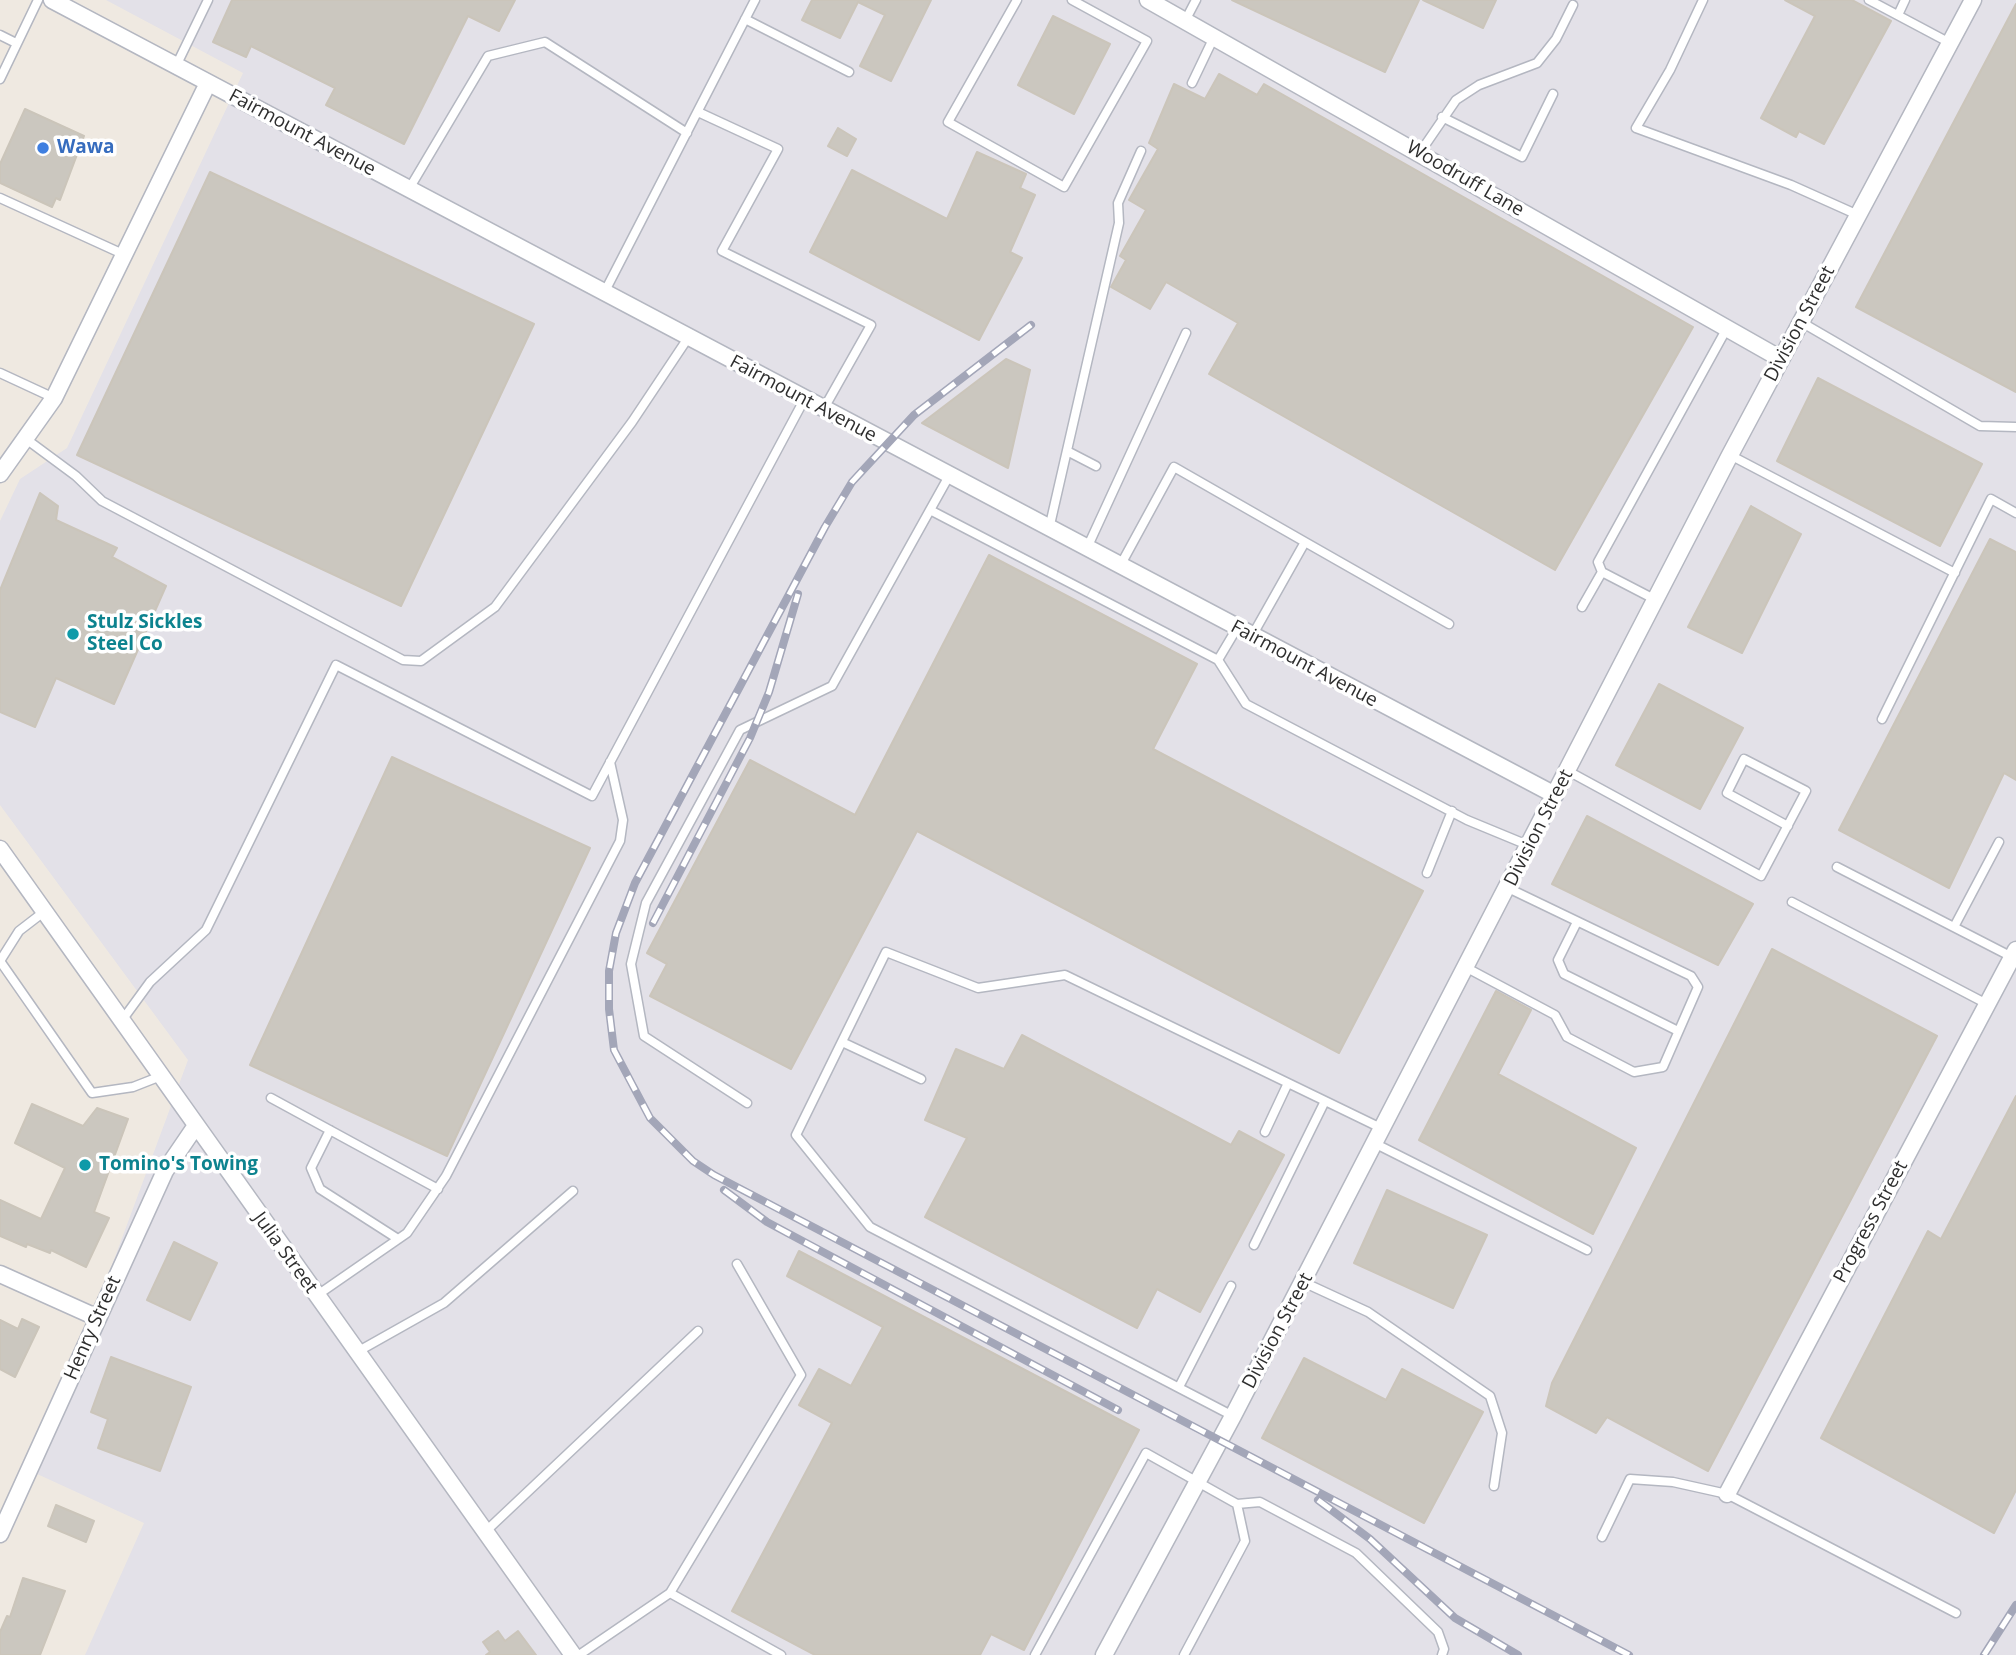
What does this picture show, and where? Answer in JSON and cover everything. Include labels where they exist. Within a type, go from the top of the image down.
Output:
[{"type":"street","name":"Fairmount Avenue","points":[[52,0],[1555,795]]},
{"type":"street","name":"Woodruff Lane","points":[[1148,0],[1781,359]]},
{"type":"street","name":"Division Street","points":[[1104,1655],[1379,1137],[1730,455],[1973,0]]},
{"type":"street","points":[[0,474],[54,398],[208,83]]},
{"type":"street","name":"Julia Street","points":[[0,849],[123,1019],[195,1127],[573,1655]]},
{"type":"street","name":"Progress Street","points":[[1727,1494],[2014,953]]},
{"type":"street","name":"Henry Street","points":[[0,1534],[165,1171],[195,1127]]},
{"type":"street","points":[[0,1274],[98,1318]]},
{"type":"lane","points":[[0,79],[38,0]]},
{"type":"lane","points":[[177,66],[208,0]]},
{"type":"lane","points":[[604,294],[755,0]]},
{"type":"lane","points":[[1017,0],[948,122],[1064,187],[1147,41],[1072,0]]},
{"type":"lane","points":[[1185,21],[1196,0]]},
{"type":"lane","points":[[1703,0],[1670,70],[1636,128],[1791,184],[1858,215]]},
{"type":"lane","points":[[1869,0],[1950,43]]},
{"type":"lane","points":[[1898,15],[1905,0]]},
{"type":"lane","points":[[1419,154],[1456,100],[1479,85],[1537,63],[1556,39],[1573,5]]},
{"type":"lane","points":[[745,19],[849,72]]},
{"type":"lane","points":[[0,36],[16,43]]},
{"type":"lane","points":[[1192,83],[1214,37]]},
{"type":"lane","points":[[409,190],[488,56],[545,42],[687,133]]},
{"type":"lane","points":[[1442,117],[1522,157],[1553,94]]},
{"type":"lane","points":[[698,112],[778,149],[722,251],[871,325],[823,410]]},
{"type":"lane","points":[[1049,529],[1119,223],[1118,203],[1141,150]]},
{"type":"lane","points":[[0,198],[125,255]]},
{"type":"lane","points":[[1801,323],[1980,426],[2016,427]]},
{"type":"lane","points":[[1656,600],[1602,572],[1598,562],[1727,328]]},
{"type":"lane","points":[[1087,548],[1186,333]]},
{"type":"lane","points":[[26,439],[76,476],[102,501],[403,660],[421,661],[495,607],[632,422],[688,338]]},
{"type":"lane","points":[[0,373],[54,398]]},
{"type":"lane","points":[[123,1019],[150,982],[206,930],[336,665],[592,796],[804,400]]},
{"type":"lane","points":[[1067,451],[1096,466]]},
{"type":"lane","points":[[1730,455],[1955,573]]},
{"type":"lane","points":[[1119,566],[1174,467],[1449,624]]},
{"type":"lane","points":[[747,1103],[644,1035],[631,964],[646,903],[740,730],[832,686],[949,476]]},
{"type":"lane","points":[[1882,719],[1991,499],[2016,513]]},
{"type":"lane","points":[[929,510],[1218,660],[1246,704],[1452,811],[1530,846]]},
{"type":"lane","points":[[1252,636],[1305,542]]},
{"type":"lane","points":[[1582,607],[1602,572]]},
{"type":"lane","points":[[1218,660],[1237,628]]},
{"type":"lane","points":[[1569,771],[1761,876],[1806,791],[1744,759],[1727,793],[1787,826]]},
{"type":"lane","points":[[316,1296],[407,1233],[438,1189],[620,841],[623,820],[610,762]]},
{"type":"lane","points":[[1427,873],[1452,811]]},
{"type":"lane","points":[[1954,927],[1999,842]]},
{"type":"lane","points":[[1837,867],[1954,927],[2014,953]]},
{"type":"lane","points":[[1467,968],[1555,1015],[1567,1037],[1634,1072],[1663,1067],[1698,987],[1691,976],[1508,888]]},
{"type":"lane","points":[[1791,902],[1987,1004]]},
{"type":"lane","points":[[45,911],[19,931],[0,961],[92,1093],[133,1087],[161,1076]]},
{"type":"lane","points":[[1577,922],[1558,960],[1564,974],[1678,1031]]},
{"type":"lane","points":[[1233,1416],[870,1227],[796,1135],[886,952],[978,988],[1065,975],[1325,1101],[1379,1137],[1587,1250]]},
{"type":"lane","points":[[842,1042],[921,1079]]},
{"type":"lane","points":[[1265,1132],[1288,1083]]},
{"type":"lane","points":[[271,1098],[438,1189]]},
{"type":"lane","points":[[1254,1245],[1325,1101]]},
{"type":"lane","points":[[330,1130],[311,1168],[320,1189],[398,1239]]},
{"type":"lane","points":[[357,1352],[444,1303],[573,1191]]},
{"type":"lane","points":[[579,1655],[670,1592],[801,1375],[737,1264]]},
{"type":"lane","points":[[1303,1282],[1368,1312],[1490,1396],[1502,1433],[1494,1486]]},
{"type":"lane","points":[[1179,1387],[1231,1286]]},
{"type":"lane","points":[[485,1532],[698,1331]]},
{"type":"lane","points":[[1035,1655],[1146,1453],[1237,1504],[1260,1503],[1356,1553],[1438,1632],[1444,1649],[1441,1655]]},
{"type":"lane","points":[[1602,1537],[1630,1479],[1673,1482],[1727,1494],[1956,1613]]},
{"type":"lane","points":[[1184,1655],[1245,1541],[1237,1504]]},
{"type":"lane","points":[[670,1592],[781,1655]]},
{"type":"shaded area","points":[[106,0],[2016,0],[2016,1655],[85,1655],[144,1523],[35,1473],[188,1060],[0,805],[0,521],[20,479],[67,448],[243,73]]},
{"type":"building","points":[[232,0],[515,0],[499,31],[468,16],[404,144],[326,105],[335,88],[251,46],[246,57],[213,42]]},
{"type":"building","points":[[812,0],[931,0],[891,81],[860,66],[885,15],[858,2],[840,38],[802,20]]},
{"type":"building","points":[[1232,0],[1419,0],[1385,72]]},
{"type":"building","points":[[1423,0],[1496,0],[1483,28]]},
{"type":"building","points":[[1785,0],[1852,0],[1891,21],[1824,144],[1799,131],[1796,137],[1761,118],[1815,16]]},
{"type":"building","points":[[2016,4],[2016,392],[1856,307]]},
{"type":"building","points":[[1053,16],[1110,44],[1074,114],[1018,85]]},
{"type":"building","points":[[1219,74],[1257,95],[1264,84],[1693,327],[1555,570],[1209,374],[1238,323],[1166,282],[1150,309],[1111,287],[1126,260],[1120,256],[1146,210],[1129,200],[1158,149],[1149,143],[1174,84],[1205,99]]},
{"type":"building","name":"Wawa","points":[[25,109],[84,136],[60,200],[56,198],[52,207],[0,183],[0,164]]},
{"type":"building","points":[[838,128],[856,139],[847,156],[828,146]]},
{"type":"building","points":[[977,152],[1026,174],[1020,188],[1035,195],[1010,252],[1022,258],[979,340],[810,252],[852,170],[947,219]]},
{"type":"building","points":[[210,172],[534,324],[401,606],[77,455]]},
{"type":"building","points":[[1006,359],[1030,370],[1008,468],[922,423]]},
{"type":"building","points":[[1818,378],[1982,464],[1940,546],[1777,461]]},
{"type":"building","name":"Stulz Sickles Steel Co","points":[[40,493],[58,506],[56,520],[117,548],[112,557],[166,586],[114,704],[56,678],[35,727],[0,712],[0,590]]},
{"type":"building","points":[[1751,506],[1801,534],[1742,653],[1688,627]]},
{"type":"building","points":[[1990,539],[2016,552],[2016,780],[2004,773],[1949,888],[1839,830]]},
{"type":"building","points":[[989,555],[1197,664],[1153,749],[1423,891],[1339,1053],[917,831],[791,1069],[650,996],[667,964],[647,953],[750,760],[855,815]]},
{"type":"building","points":[[1659,684],[1743,728],[1700,809],[1616,765]]},
{"type":"building","points":[[392,757],[590,848],[447,1156],[250,1065]]},
{"type":"building","points":[[1587,816],[1753,904],[1718,965],[1552,884]]},
{"type":"building","points":[[1772,949],[1937,1036],[1708,1471],[1607,1417],[1596,1433],[1546,1406],[1552,1383]]},
{"type":"building","points":[[1496,991],[1531,1010],[1498,1074],[1636,1148],[1593,1234],[1419,1140]]},
{"type":"building","points":[[1022,1035],[1231,1145],[1239,1131],[1284,1155],[1200,1312],[1157,1289],[1137,1328],[925,1217],[967,1138],[925,1120],[956,1049],[1004,1069]]},
{"type":"building","points":[[2016,1096],[2016,1490],[1994,1533],[1821,1438],[1928,1231],[1941,1239]]},
{"type":"building","points":[[32,1104],[83,1126],[97,1108],[128,1119],[94,1212],[109,1218],[86,1267],[51,1250],[50,1253],[27,1244],[26,1247],[0,1236],[0,1200],[41,1219],[65,1168],[15,1143]]},
{"type":"building","points":[[1387,1190],[1487,1235],[1453,1308],[1354,1263]]},
{"type":"building","points":[[174,1242],[217,1263],[190,1320],[147,1300]]},
{"type":"building","points":[[799,1251],[1139,1430],[1024,1650],[991,1634],[980,1655],[815,1655],[732,1611],[832,1423],[799,1405],[819,1369],[851,1386],[883,1327],[787,1276]]},
{"type":"building","points":[[22,1319],[39,1327],[15,1377],[0,1369],[0,1320],[18,1329]]},
{"type":"building","points":[[111,1357],[191,1387],[160,1471],[98,1448],[108,1419],[91,1412]]},
{"type":"building","points":[[1304,1358],[1386,1400],[1402,1369],[1483,1412],[1424,1523],[1262,1438]]},
{"type":"building","points":[[56,1505],[94,1521],[86,1542],[48,1526]]},
{"type":"building","points":[[23,1578],[65,1591],[40,1655],[0,1655],[0,1632],[7,1616],[10,1617]]},
{"type":"building","points":[[498,1631],[505,1641],[518,1631],[536,1655],[486,1655],[490,1652],[483,1642]]},
{"type":"railway","points":[[1031,325],[914,415],[852,482],[825,527],[635,883],[616,933],[609,971],[609,1009],[614,1050],[650,1118],[693,1161],[714,1175],[1629,1655]]},
{"type":"railway","points":[[653,923],[750,738],[769,692],[798,594]]},
{"type":"railway","points":[[724,1190],[767,1222],[1118,1410]]},
{"type":"railway","points":[[1318,1500],[1370,1539],[1455,1618],[1518,1655]]},
{"type":"railway","points":[[1984,1655],[2016,1605]]},
{"type":"place","name":"Wawa","points":[[43,148]]},
{"type":"place","name":"Stulz Sickles Steel Co","points":[[73,634]]},
{"type":"place","name":"Tomino's Towing","points":[[85,1165]]}]
